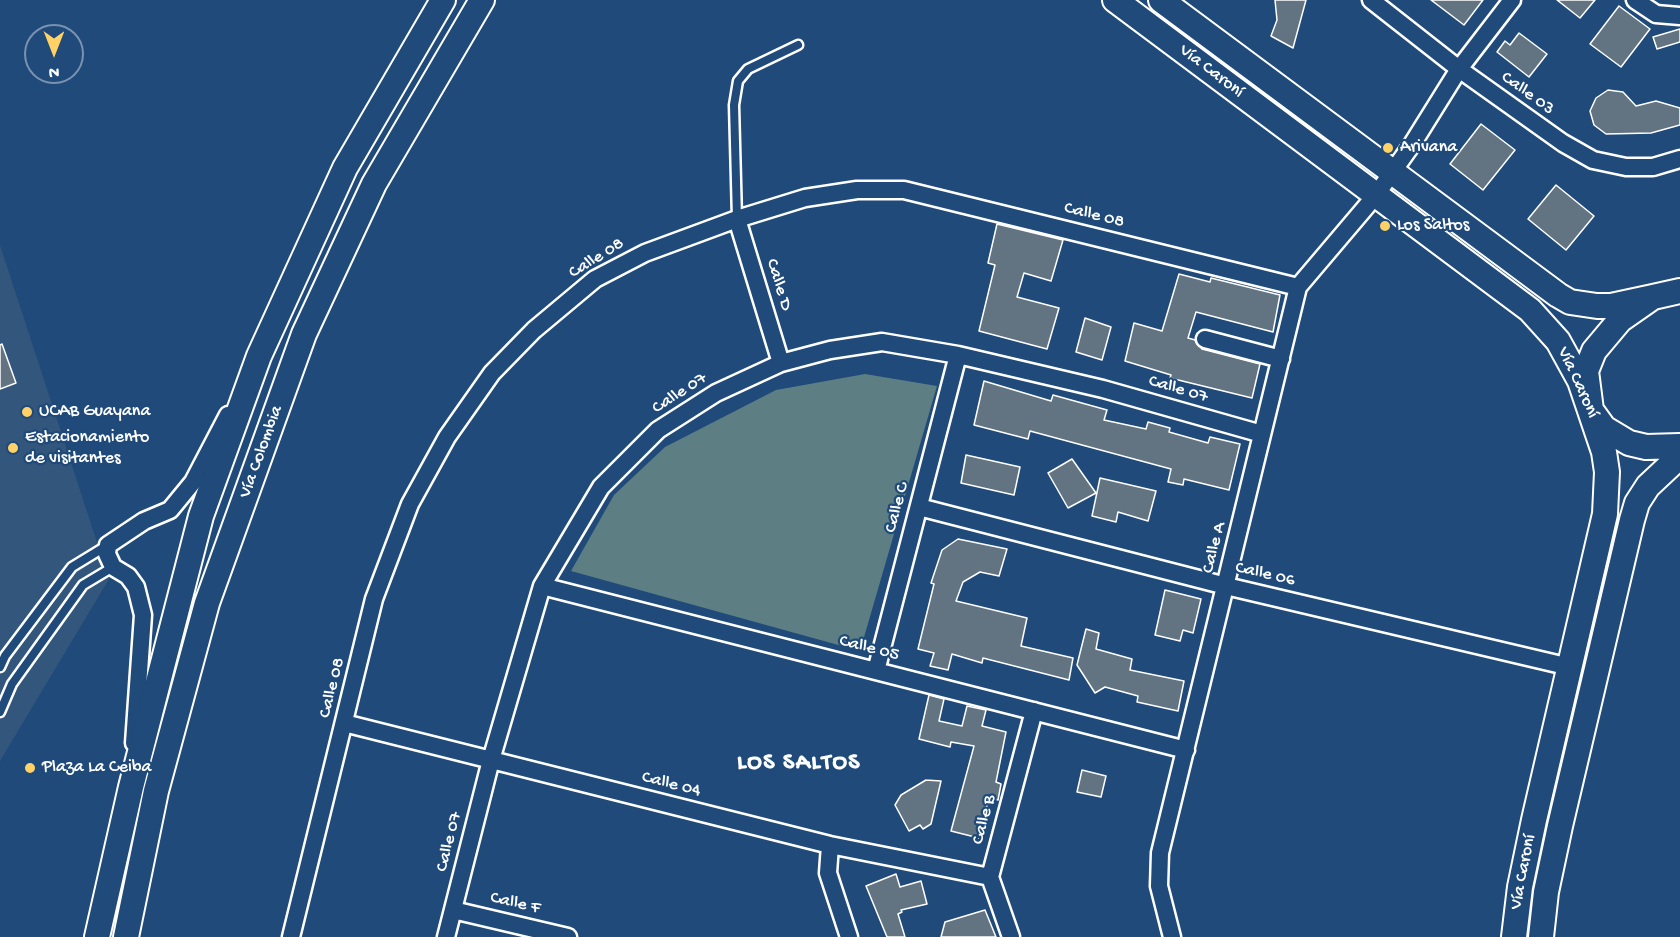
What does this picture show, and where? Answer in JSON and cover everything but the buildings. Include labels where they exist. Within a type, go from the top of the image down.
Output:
[{"type":"main road","name":"Vía Colombia","points":[[97,937],[131,787],[201,516],[259,356],[345,168],[442,0]]},
{"type":"main road","name":"Vía Colombia","points":[[126,937],[156,791],[207,603],[304,334],[374,184],[482,0]]},
{"type":"main road","name":"Vía Caroní","points":[[1115,0],[1537,317],[1570,360],[1591,410],[1604,452],[1607,497],[1520,887],[1514,937]]},
{"type":"main road","name":"Vía Caroní","points":[[1161,0],[1564,298],[1597,306],[1680,291]]},
{"type":"main road","points":[[1653,297],[1620,320],[1594,351],[1586,371],[1591,410],[1604,428],[1629,444],[1646,447],[1680,446]]},
{"type":"main road","name":"Vía Caroní","points":[[1542,937],[1546,892],[1632,520],[1637,503],[1648,486],[1680,456]]},
{"type":"street","name":"Calle 03","points":[[1371,0],[1459,69],[1563,143],[1593,160],[1626,167],[1653,167],[1680,159]]},
{"type":"street","points":[[1392,172],[1459,69],[1512,0]]},
{"type":"street","points":[[1635,0],[1656,14],[1680,16]]},
{"type":"street","name":"Calle A","points":[[1172,937],[1159,886],[1160,854],[1298,287],[1376,195],[1392,172]]},
{"type":"street","name":"Calle 08","points":[[291,937],[374,599],[410,504],[447,437],[492,372],[534,330],[595,279],[645,253],[737,219],[805,198],[857,190],[904,190],[1298,287]]},
{"type":"street","name":"Calle D","points":[[737,219],[781,363]]},
{"type":"street","points":[[1205,339],[1281,359]]},
{"type":"street","name":"Calle 07","points":[[446,937],[491,760],[542,586],[601,488],[658,430],[716,393],[781,363],[830,350],[882,342],[958,355],[1103,389],[1262,434]]},
{"type":"street","name":"Calle C","points":[[876,671],[958,355]]},
{"type":"street","points":[[131,787],[143,615],[136,587],[128,576],[113,567],[107,554],[108,545],[144,521],[170,510],[193,482],[259,356]]},
{"type":"street","name":"Calle 06","points":[[919,507],[1226,586],[1570,667]]},
{"type":"street","name":"Calle 05","points":[[542,586],[1186,750]]},
{"type":"street","name":"Calle B","points":[[990,877],[1034,711]]},
{"type":"street","name":"Calle 04","points":[[344,723],[830,846],[990,877]]},
{"type":"street","points":[[830,846],[828,873],[849,937]]},
{"type":"street","points":[[990,877],[1011,937]]},
{"type":"street","name":"Calle F","points":[[453,910],[568,937]]},
{"type":"lane","points":[[737,219],[734,105],[738,81],[748,69],[798,45]]},
{"type":"lane","points":[[0,667],[5,656],[72,567],[108,545]]},
{"type":"lane","points":[[0,712],[3,694],[83,585],[113,567]]},
{"type":"shaded area","name":"UCAB Guayana","points":[[0,245],[109,579],[0,761]]},
{"type":"green space","points":[[865,374],[937,386],[860,651],[571,571],[614,495],[665,447],[776,390]]},
{"type":"place","name":"Arivana","points":[[1388,148]]},
{"type":"place","name":"Los Saltos","points":[[1385,226]]},
{"type":"place","name":"UCAB Guayana","points":[[27,412]]},
{"type":"place","name":"Estacionamiento de visitantes","points":[[13,448]]},
{"type":"place","name":"Plaza La Ceiba","points":[[30,768]]},
{"type":"district","name":"LOS SALTOS","points":[[799,764]]}]
